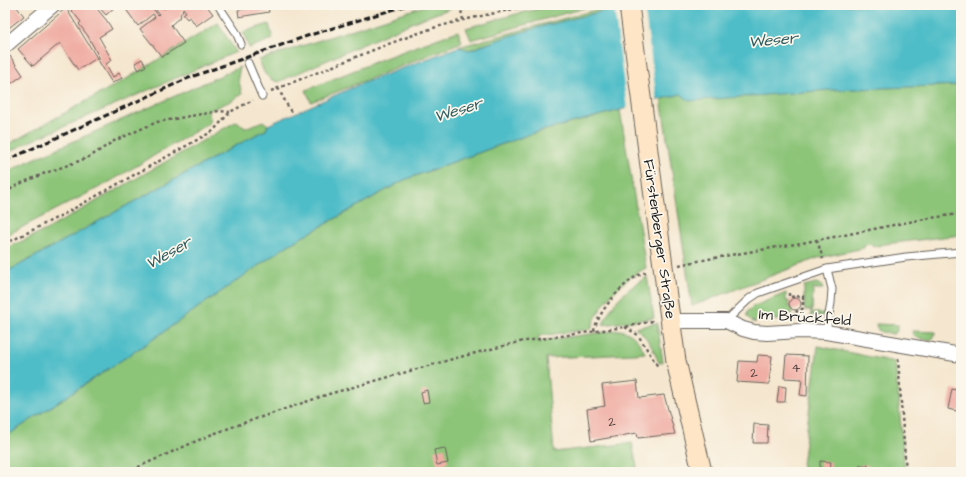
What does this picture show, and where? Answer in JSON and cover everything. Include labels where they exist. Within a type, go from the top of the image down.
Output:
[{"type":"main road","name":"Fürstenberger Straße","points":[[628,5],[666,289],[665,322],[676,361],[697,471]]},
{"type":"street","points":[[5,46],[44,8]]},
{"type":"street","name":"Im Brückfeld","points":[[665,322],[726,322],[754,332],[767,333],[826,332],[961,356]]},
{"type":"lane","points":[[218,5],[236,32],[240,44]]},
{"type":"lane","points":[[248,63],[262,96]]},
{"type":"lane","points":[[726,322],[749,299],[758,293],[827,269],[906,257],[961,252]]},
{"type":"lane","points":[[826,332],[832,303],[832,289],[827,269]]},
{"type":"path","points":[[463,20],[461,10],[478,5]]},
{"type":"path","points":[[5,244],[64,214],[213,131],[230,112],[278,88],[391,43],[463,20],[532,5]]},
{"type":"path","points":[[278,88],[292,114]]},
{"type":"path","points":[[5,193],[17,185],[92,156],[114,141],[157,122],[219,111],[230,112]]},
{"type":"path","points":[[673,266],[961,214]]},
{"type":"path","points":[[817,240],[823,259]]},
{"type":"path","points":[[594,331],[595,326],[606,307],[619,292],[632,280],[651,271]]},
{"type":"path","points":[[789,293],[789,297],[803,296],[803,308],[801,310]]},
{"type":"path","points":[[793,315],[794,312],[801,310],[804,312]]},
{"type":"path","points":[[127,472],[210,435],[329,394],[456,358],[519,342],[665,322]]},
{"type":"path","points":[[625,327],[638,335],[657,365],[664,363]]},
{"type":"path","points":[[899,345],[898,364],[906,472]]},
{"type":"green space","points":[[427,5],[460,5],[418,20],[278,82],[268,77],[259,60]]},
{"type":"green space","points":[[557,5],[595,5],[471,40],[466,28],[516,14]]},
{"type":"green space","points":[[613,5],[634,5],[603,11],[540,27],[469,50],[458,47]]},
{"type":"green space","points":[[218,23],[236,52],[31,141],[5,154],[5,146],[128,78]]},
{"type":"green space","points":[[269,24],[273,39],[249,48],[243,32]]},
{"type":"green space","points":[[458,31],[462,42],[311,102],[306,90],[382,59]]},
{"type":"green space","points":[[240,67],[238,77],[242,94],[231,101],[208,111],[211,121],[206,125],[106,184],[5,236],[5,173]]},
{"type":"green space","points":[[961,85],[961,235],[885,244],[873,247],[872,244],[864,245],[864,248],[818,258],[692,306],[661,98],[681,94]]},
{"type":"green space","points":[[620,110],[646,268],[629,279],[613,293],[600,310],[591,329],[539,336],[538,341],[620,330],[629,333],[638,341],[645,353],[546,358],[554,452],[632,443],[638,472],[5,472],[5,437],[146,344],[288,245],[404,180],[530,134]]},
{"type":"green space","points":[[237,121],[245,128],[263,121],[268,125],[266,130],[5,272],[5,249],[46,230]]},
{"type":"green space","points":[[647,277],[654,318],[603,325],[610,309],[620,297],[626,291]]},
{"type":"green space","points":[[816,283],[821,285],[823,289],[813,289],[812,313],[824,313],[823,316],[811,316],[811,310],[805,310],[804,308],[804,286]]},
{"type":"green space","points":[[786,293],[786,301],[789,301],[789,307],[792,309],[791,318],[782,320],[756,319],[755,323],[747,317],[747,312],[752,307]]},
{"type":"green space","points":[[657,323],[663,362],[659,363],[647,339],[635,328]]},
{"type":"green space","points":[[876,324],[898,325],[898,328],[893,334],[881,332],[877,329]]},
{"type":"green space","points":[[912,331],[936,332],[932,340],[917,338],[914,336]]},
{"type":"green space","points":[[818,346],[895,362],[905,472],[801,472]]},
{"type":"water","name":"Weser","points":[[634,5],[961,5],[961,85],[830,90],[689,101],[681,94],[530,134],[404,180],[288,245],[146,344],[5,437],[5,272],[266,130],[268,125],[358,85],[458,47],[470,50],[540,27],[603,11]]},
{"type":"pier","points":[[624,5],[644,5],[657,102],[627,110],[614,7]]},
{"type":"building","points":[[5,5],[15,5],[24,16],[5,31]]},
{"type":"building","points":[[94,5],[107,21],[112,29],[99,37],[112,60],[106,64],[113,77],[119,73],[122,78],[112,83],[98,60],[100,59],[88,36],[79,24],[81,22],[68,6]]},
{"type":"building","points":[[97,5],[117,5],[106,15]]},
{"type":"building","points":[[128,5],[132,5],[133,9],[139,5],[150,5],[158,15],[159,14],[152,5],[161,5],[164,9],[170,5],[206,5],[213,14],[196,26],[190,17],[187,19],[183,14],[186,12],[183,8],[180,14],[181,16],[171,25],[184,43],[162,57],[140,29],[155,17],[153,14],[138,26],[125,8]]},
{"type":"building","points":[[268,5],[269,12],[239,17],[238,10]]},
{"type":"building","points":[[66,8],[97,58],[78,70],[60,43],[33,66],[18,49]]},
{"type":"building","points":[[10,56],[23,75],[5,88],[5,59]]},
{"type":"building","points":[[142,59],[146,66],[139,70],[135,63]]},
{"type":"building","points":[[793,298],[797,298],[801,304],[797,310],[793,310],[789,306],[789,302]]},
{"type":"building","points":[[758,355],[772,356],[769,384],[737,382],[739,361],[757,362]]},
{"type":"building","points":[[786,355],[808,356],[807,396],[800,395],[802,379],[784,378]]},
{"type":"building","points":[[637,381],[639,398],[664,395],[675,434],[638,438],[637,433],[591,441],[587,409],[605,406],[602,385]]},
{"type":"building","points":[[779,386],[786,387],[785,402],[777,402]]},
{"type":"building","points":[[952,389],[961,391],[961,412],[948,409]]},
{"type":"building","points":[[427,390],[429,402],[423,403],[421,392]]},
{"type":"building","points":[[754,424],[768,425],[767,443],[753,443]]},
{"type":"building","points":[[445,448],[448,463],[437,465],[434,450]]},
{"type":"building","points":[[820,461],[831,462],[830,472],[820,471]]},
{"type":"building","points":[[860,465],[868,465],[868,472],[859,472]]},
{"type":"railway","points":[[5,161],[191,77],[307,36],[408,5]]}]
